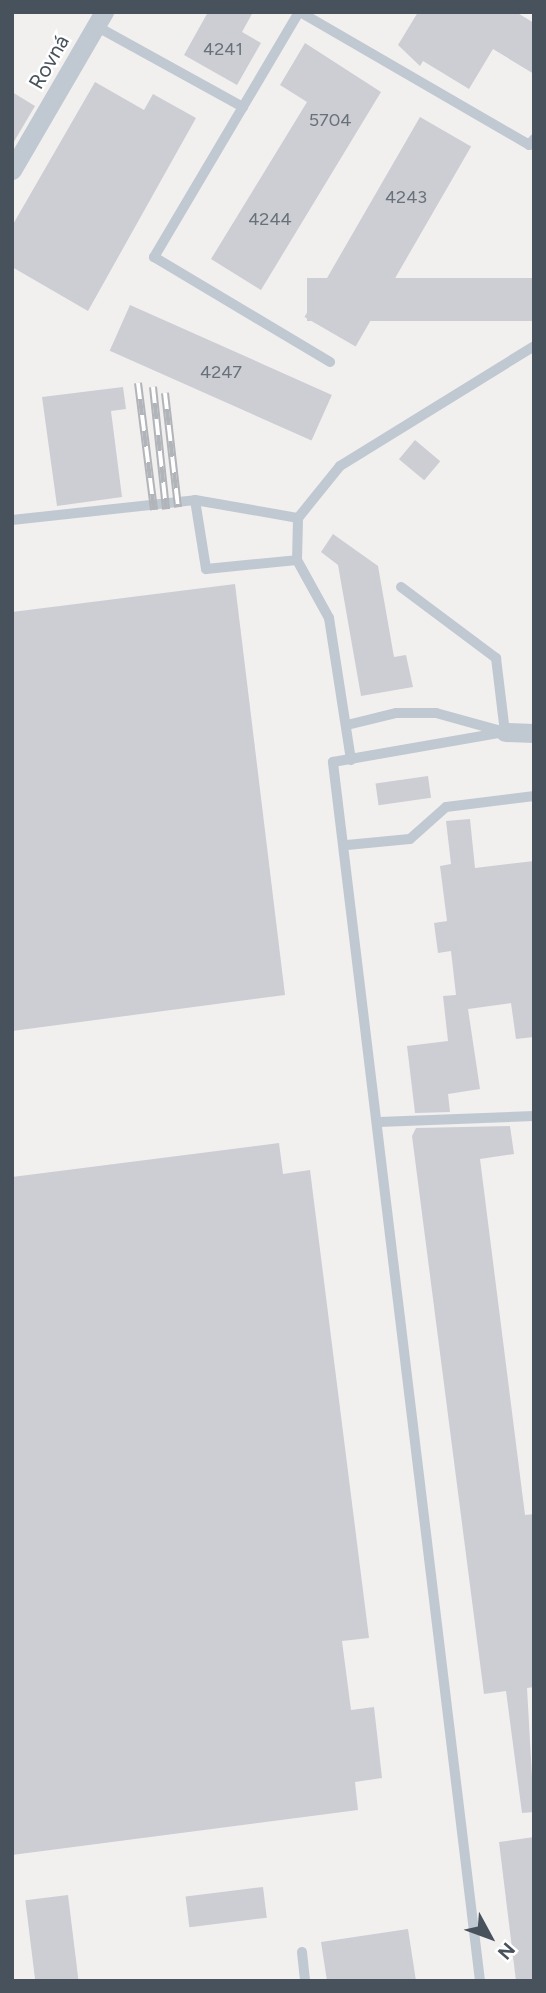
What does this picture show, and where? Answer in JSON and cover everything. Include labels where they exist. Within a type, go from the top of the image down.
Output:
[{"type":"street","name":"Rovná","points":[[12,170],[100,19]]},
{"type":"street","points":[[505,732],[534,733]]},
{"type":"lane","points":[[330,362],[154,257],[300,12],[529,145],[534,139]]},
{"type":"lane","points":[[100,19],[243,107]]},
{"type":"lane","points":[[351,760],[329,618],[297,560],[298,518],[340,466],[534,346]]},
{"type":"lane","points":[[12,520],[195,500],[298,518]]},
{"type":"lane","points":[[195,500],[206,569],[297,560]]},
{"type":"lane","points":[[401,587],[496,658],[505,732]]},
{"type":"lane","points":[[347,725],[396,713],[436,713],[505,732]]},
{"type":"lane","points":[[480,1981],[347,845],[333,762],[505,732]]},
{"type":"lane","points":[[347,845],[410,839],[446,807],[534,796]]},
{"type":"lane","points":[[379,1122],[534,1116]]},
{"type":"lane","points":[[302,1952],[306,1981]]},
{"type":"building","points":[[208,12],[253,12],[242,32],[261,43],[237,85],[184,55]]},
{"type":"building","points":[[418,12],[516,12],[534,23],[534,74],[493,49],[469,89],[423,61],[420,66],[398,45]]},
{"type":"building","points":[[305,43],[381,92],[261,290],[211,259],[307,102],[280,85]]},
{"type":"building","points":[[95,82],[144,110],[153,94],[196,118],[88,311],[12,267],[12,226]]},
{"type":"building","points":[[12,92],[35,106],[12,145]]},
{"type":"building","points":[[420,117],[471,146],[356,347],[304,317]]},
{"type":"building","points":[[307,278],[534,278],[534,321],[307,321]]},
{"type":"building","points":[[130,305],[332,395],[312,441],[110,351]]},
{"type":"building","points":[[123,387],[126,409],[111,411],[122,497],[57,506],[42,397]]},
{"type":"building","points":[[415,440],[440,461],[424,480],[399,459]]},
{"type":"building","points":[[333,534],[378,566],[394,657],[406,655],[413,687],[361,696],[338,565],[321,552]]},
{"type":"building","points":[[235,584],[285,995],[12,1031],[12,612]]},
{"type":"building","points":[[428,776],[431,798],[379,805],[376,783]]},
{"type":"building","points":[[470,819],[475,868],[534,861],[534,1037],[516,1039],[511,1003],[468,1009],[480,1089],[448,1094],[450,1112],[415,1113],[407,1046],[448,1041],[443,996],[456,995],[451,951],[438,953],[434,923],[447,921],[440,866],[451,864],[446,821]]},
{"type":"building","points":[[510,1126],[514,1154],[480,1159],[525,1515],[534,1514],[534,1687],[527,1688],[534,1812],[522,1813],[506,1691],[484,1694],[412,1136],[416,1128]]},
{"type":"building","points":[[279,1143],[283,1174],[310,1170],[369,1638],[342,1641],[351,1710],[374,1707],[382,1778],[355,1782],[358,1810],[12,1855],[12,1177]]},
{"type":"building","points":[[534,1837],[534,1981],[516,1981],[499,1842]]},
{"type":"building","points":[[263,1887],[267,1918],[189,1927],[186,1897]]},
{"type":"building","points":[[68,1895],[79,1981],[35,1981],[25,1900]]},
{"type":"building","points":[[408,1929],[416,1981],[327,1981],[321,1942]]},
{"type":"railway","points":[[138,383],[154,510]]},
{"type":"railway","points":[[153,387],[166,509]]},
{"type":"railway","points":[[165,393],[178,507]]}]
